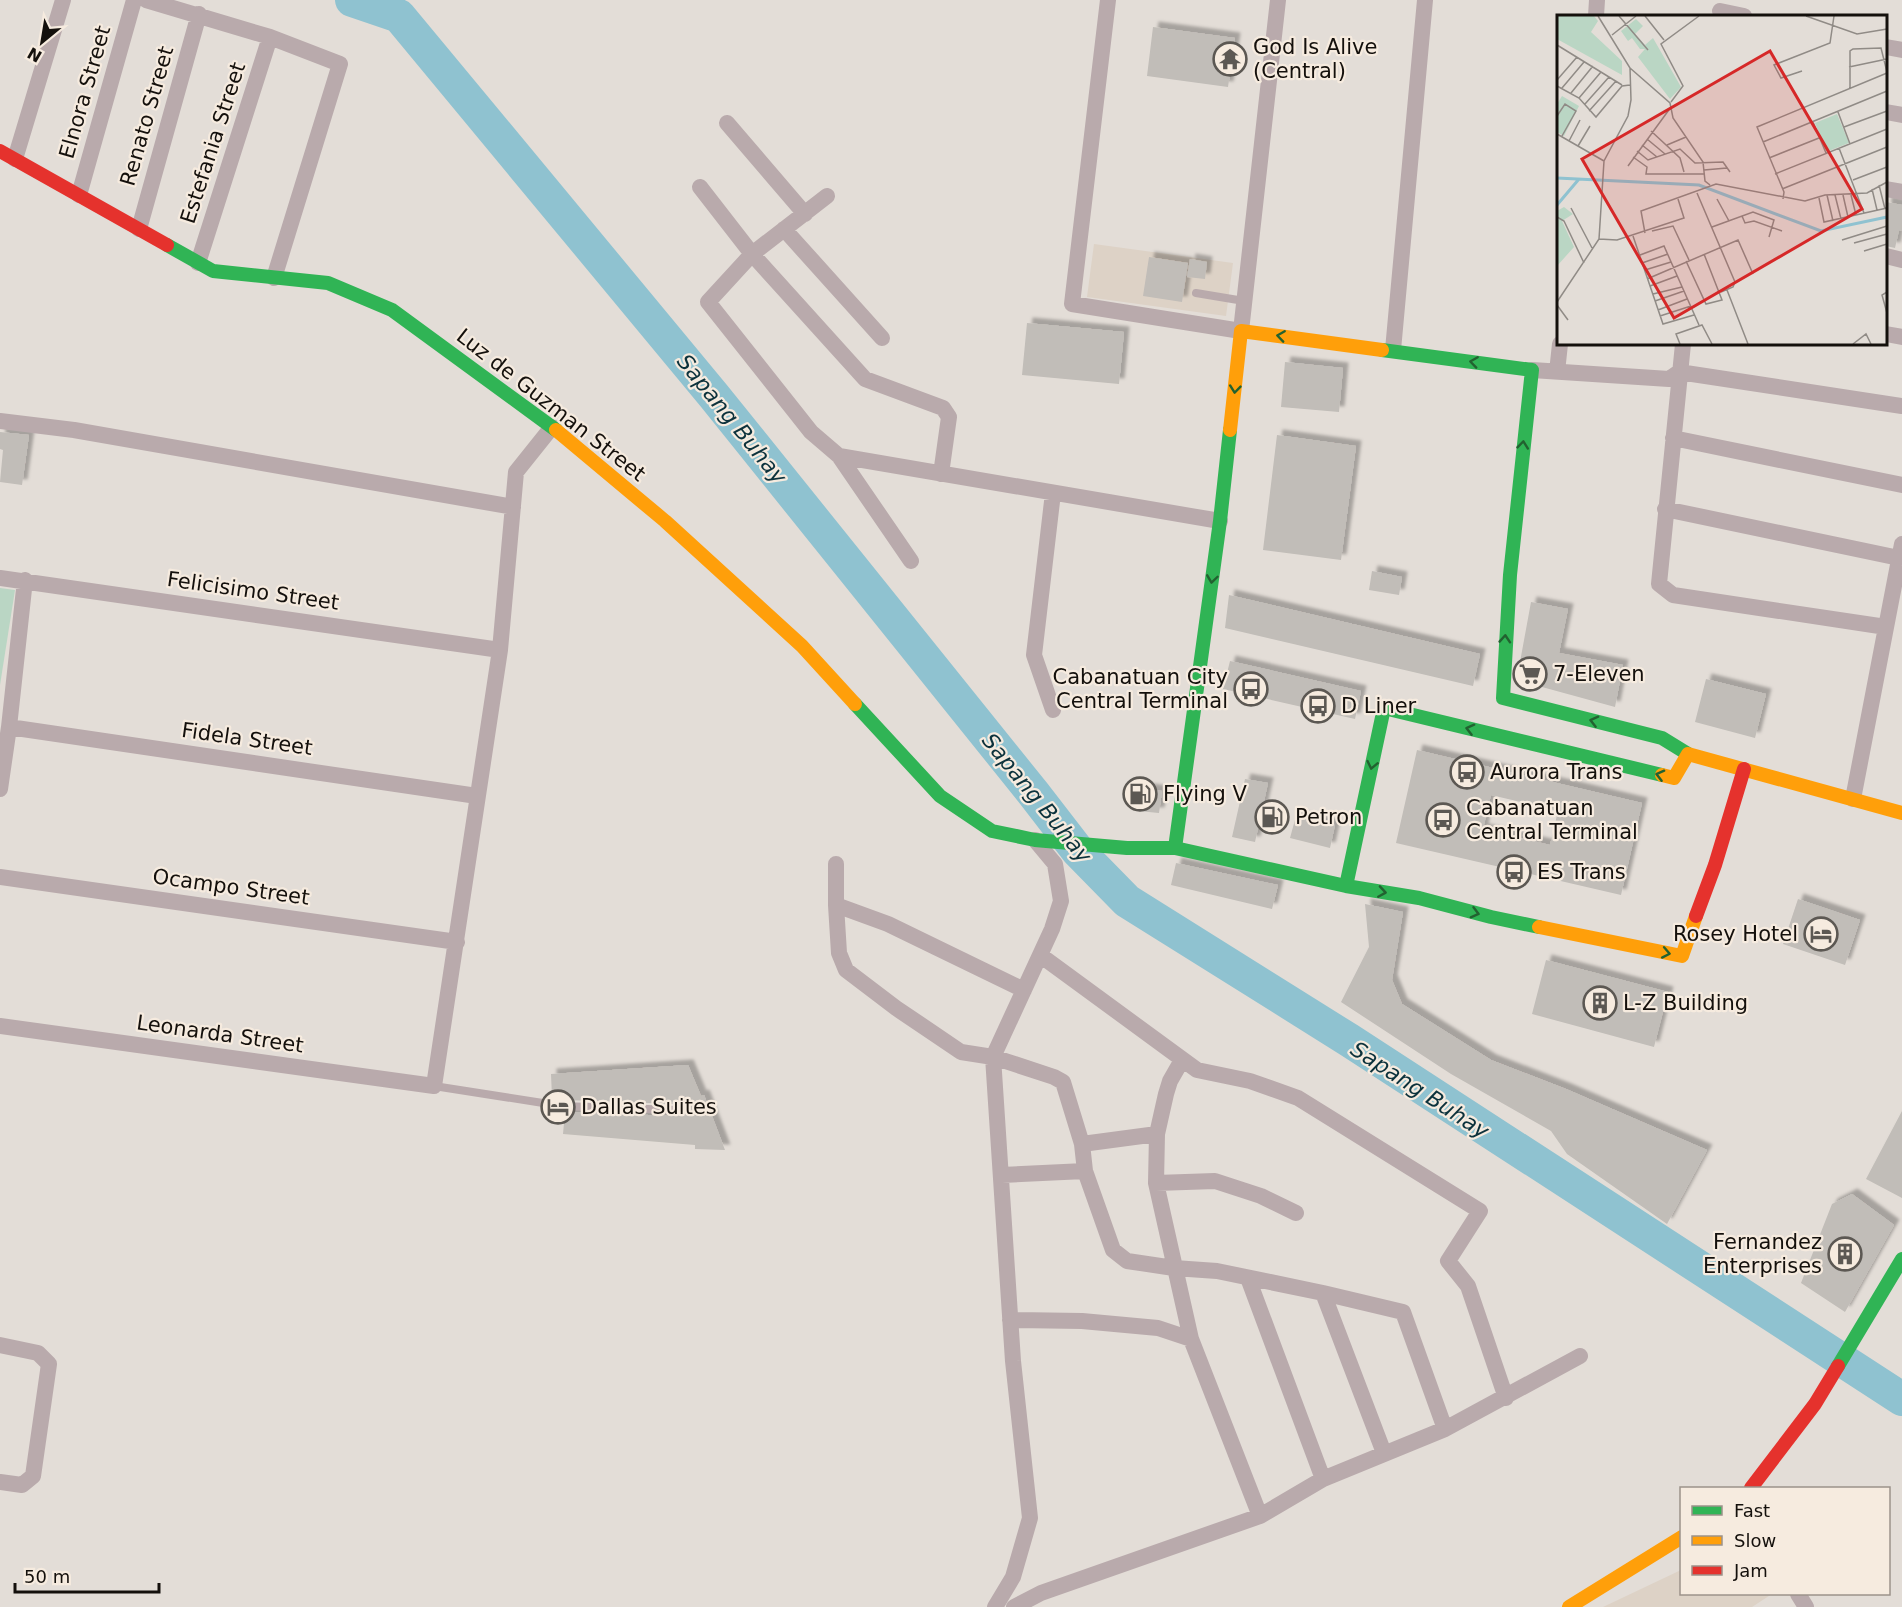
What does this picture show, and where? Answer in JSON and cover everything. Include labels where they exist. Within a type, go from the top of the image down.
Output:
[{"type":"street","points":[[7,155],[63,0]]},
{"type":"street","name":"Elnora Street","points":[[79,195],[134,0]]},
{"type":"street","points":[[146,0],[270,37],[340,64],[274,278]]},
{"type":"street","points":[[1108,0],[1072,304],[1241,331],[1532,370],[1669,379],[1679,372],[1902,406]]},
{"type":"street","points":[[1175,848],[1220,521],[1278,0]]},
{"type":"street","points":[[1393,350],[1425,0]]},
{"type":"street","points":[[1596,15],[1598,0]]},
{"type":"street","points":[[1720,9],[1741,15]]},
{"type":"street","name":"Renato Street","points":[[139,229],[199,14]]},
{"type":"street","name":"Estefania Street","points":[[198,262],[270,37]]},
{"type":"street","points":[[1887,47],[1902,50]]},
{"type":"street","points":[[1887,112],[1902,115]]},
{"type":"street","points":[[727,123],[805,214]]},
{"type":"street","name":"Luz de Guzman Street","points":[[7,155],[213,271],[328,283],[392,310],[552,427],[665,521],[802,646],[940,796],[992,831],[1044,840]]},
{"type":"street","points":[[700,187],[752,254],[865,379],[943,408],[949,417],[941,474]]},
{"type":"street","points":[[1887,189],[1902,192]]},
{"type":"street","points":[[827,196],[752,254],[708,302],[811,432],[839,456],[911,561]]},
{"type":"street","points":[[784,229],[882,338]]},
{"type":"street","points":[[1887,256],[1902,260]]},
{"type":"street","points":[[1887,334],[1902,337]]},
{"type":"street","points":[[1557,372],[1560,345]]},
{"type":"street","points":[[1683,345],[1659,584],[1673,595],[1886,627]]},
{"type":"street","points":[[1532,370],[1507,613],[1503,698],[1662,738],[1688,754],[1902,813]]},
{"type":"street","points":[[0,421],[74,430],[513,507]]},
{"type":"street","points":[[434,1086],[500,650],[516,472],[552,427]]},
{"type":"street","points":[[1673,438],[1902,485]]},
{"type":"street","points":[[839,456],[1220,521]]},
{"type":"street","points":[[1053,493],[1034,655],[1053,710]]},
{"type":"street","points":[[1665,509],[1900,551],[1853,799]]},
{"type":"street","name":"Felicisimo Street","points":[[0,578],[500,650]]},
{"type":"street","points":[[0,789],[25,580]]},
{"type":"street","points":[[1346,886],[1384,708],[1674,778],[1688,754]]},
{"type":"street","name":"Fidela Street","points":[[9,727],[477,796]]},
{"type":"street","points":[[1044,840],[1127,848],[1175,848],[1346,886],[1419,898],[1491,917],[1682,956],[1715,865],[1744,769]]},
{"type":"street","points":[[995,1607],[1013,1576],[1030,1518],[1010,1320],[993,1057],[1052,929],[1061,901],[1055,864],[1044,840]]},
{"type":"street","points":[[836,864],[839,953],[846,970],[896,1008],[961,1052],[993,1057],[1063,1082],[1082,1144],[1085,1171],[1113,1250],[1127,1261],[1217,1271],[1403,1312],[1445,1429]]},
{"type":"street","name":"Ocampo Street","points":[[0,877],[456,942]]},
{"type":"street","points":[[836,904],[888,924],[1024,990]]},
{"type":"street","points":[[1040,955],[1197,1070],[1250,1081],[1298,1098],[1480,1211],[1448,1261],[1468,1286],[1506,1398]]},
{"type":"street","name":"Leonarda Street","points":[[0,1026],[434,1086]]},
{"type":"street","points":[[1182,1060],[1170,1080],[1157,1134],[1156,1182],[1191,1339],[1260,1516]]},
{"type":"street","points":[[1082,1144],[1157,1134]]},
{"type":"street","points":[[1002,1176],[1085,1171]]},
{"type":"street","points":[[1156,1182],[1215,1181],[1261,1196],[1296,1213]]},
{"type":"street","points":[[1752,1487],[1815,1404],[1902,1259]]},
{"type":"street","points":[[1248,1278],[1323,1479]]},
{"type":"street","points":[[1323,1293],[1384,1453]]},
{"type":"street","points":[[1010,1320],[1082,1321],[1158,1328],[1191,1339]]},
{"type":"street","points":[[0,1345],[38,1353],[49,1364],[33,1476],[22,1485],[0,1482]]},
{"type":"street","points":[[1014,1607],[1041,1593],[1260,1516],[1323,1479],[1445,1429],[1580,1356]]},
{"type":"street","points":[[1569,1607],[1680,1538]]},
{"type":"lane","points":[[1196,293],[1244,301]]},
{"type":"lane","points":[[434,1086],[562,1106],[676,1110]]},
{"type":"shaded area","points":[[1094,244],[1233,263],[1226,316],[1087,297]]},
{"type":"shaded area","points":[[1680,1570],[1680,1595],[1770,1595],[1752,1607],[1603,1607]]},
{"type":"green space","points":[[0,588],[15,590],[0,685]]},
{"type":"building","points":[[1153,27],[1235,38],[1228,87],[1147,76]]},
{"type":"building","points":[[1887,202],[1902,205],[1902,231],[1899,230],[1895,248],[1887,246]]},
{"type":"building","points":[[1149,257],[1188,263],[1182,302],[1143,296]]},
{"type":"building","points":[[1190,259],[1207,262],[1205,279],[1187,277]]},
{"type":"building","points":[[1027,323],[1124,332],[1119,384],[1022,375]]},
{"type":"building","points":[[1285,362],[1343,368],[1339,412],[1281,407]]},
{"type":"building","points":[[0,432],[29,435],[22,485],[0,482],[3,450],[0,449]]},
{"type":"building","points":[[1277,435],[1356,446],[1341,560],[1263,550]]},
{"type":"building","points":[[1372,571],[1402,577],[1399,595],[1369,590]]},
{"type":"building","points":[[1229,595],[1480,654],[1473,686],[1225,628]]},
{"type":"building","points":[[1531,602],[1568,609],[1559,653],[1623,665],[1615,707],[1531,684],[1520,662]]},
{"type":"building","points":[[1230,661],[1361,691],[1355,719],[1223,689]]},
{"type":"building","points":[[1706,679],[1766,694],[1755,738],[1695,722]]},
{"type":"building","name":"Cabanatuan Central Terminal","points":[[1417,750],[1642,803],[1621,895],[1396,843]],"holes":[[[1491,795],[1558,811],[1550,845],[1483,829]]]},
{"type":"building","points":[[1245,779],[1268,783],[1255,842],[1232,837]]},
{"type":"building","points":[[1141,788],[1162,791],[1159,813],[1138,811]]},
{"type":"building","points":[[1296,816],[1335,825],[1330,848],[1290,838]]},
{"type":"building","points":[[1176,863],[1278,885],[1272,909],[1171,885]]},
{"type":"building","points":[[1798,899],[1860,920],[1845,965],[1783,944]]},
{"type":"building","points":[[1365,904],[1403,912],[1392,980],[1402,1004],[1491,1060],[1566,1089],[1707,1150],[1667,1224],[1567,1154],[1551,1131],[1451,1074],[1341,1002],[1369,947]]},
{"type":"building","name":"L-Z Building","points":[[1546,960],[1668,992],[1654,1047],[1532,1014]]},
{"type":"building","points":[[688,1065],[701,1096],[704,1095],[725,1150],[695,1149],[695,1145],[563,1134],[565,1112],[676,1116],[681,1114],[682,1110],[680,1105],[676,1104],[566,1100],[567,1096],[552,1097],[551,1074]]},
{"type":"building","points":[[1902,1111],[1902,1198],[1866,1179]]},
{"type":"building","name":"Fernandez Enterprises","points":[[1852,1194],[1894,1225],[1845,1312],[1801,1283],[1832,1204]]},
{"type":"waterway","name":"Sapang Buhay","points":[[352,0],[399,16],[714,396],[1078,851],[1127,901],[1349,1040],[1902,1399]]},
{"type":"traffic: fast","points":[[167,245],[213,271],[328,283],[392,310],[556,430]]},
{"type":"traffic: fast","points":[[1382,350],[1532,370],[1510,575],[1503,698],[1662,738],[1688,754]]},
{"type":"traffic: fast","points":[[1175,848],[1220,521],[1230,430]]},
{"type":"traffic: fast","points":[[855,704],[940,796],[992,831],[1035,840],[1127,848],[1175,848],[1346,886],[1419,898],[1539,927]]},
{"type":"traffic: fast","points":[[1346,886],[1384,708],[1662,775]]},
{"type":"traffic: fast","points":[[1838,1366],[1902,1259]]},
{"type":"traffic: slow","points":[[1230,430],[1241,331],[1382,350]]},
{"type":"traffic: slow","points":[[556,430],[665,521],[802,646],[855,704]]},
{"type":"traffic: slow","points":[[1662,775],[1674,778],[1688,754],[1902,813]]},
{"type":"traffic: slow","points":[[1539,927],[1682,956],[1696,916]]},
{"type":"traffic: slow","points":[[1569,1607],[1680,1538]]},
{"type":"traffic: jam","points":[[0,151],[167,245]]},
{"type":"traffic: jam","points":[[1696,916],[1715,865],[1744,769]]},
{"type":"traffic: jam","points":[[1752,1487],[1815,1404],[1838,1366]]},
{"type":"place","name":"God Is Alive (Central)","points":[[1230,59]]},
{"type":"place","name":"7-Eleven","points":[[1530,674]]},
{"type":"place","name":"Cabanatuan City Central Terminal","points":[[1251,689]]},
{"type":"place","name":"D Liner","points":[[1318,706]]},
{"type":"place","name":"Aurora Trans","points":[[1467,772]]},
{"type":"place","name":"Flying V","points":[[1140,794]]},
{"type":"place","name":"Petron","points":[[1272,817]]},
{"type":"place","name":"Cabanatuan Central Terminal","points":[[1443,820]]},
{"type":"place","name":"ES Trans","points":[[1514,872]]},
{"type":"place","name":"Rosey Hotel","points":[[1821,934]]},
{"type":"place","name":"L-Z Building","points":[[1600,1003]]},
{"type":"place","name":"Dallas Suites","points":[[558,1107]]},
{"type":"place","name":"Fernandez Enterprises","points":[[1845,1254]]}]
